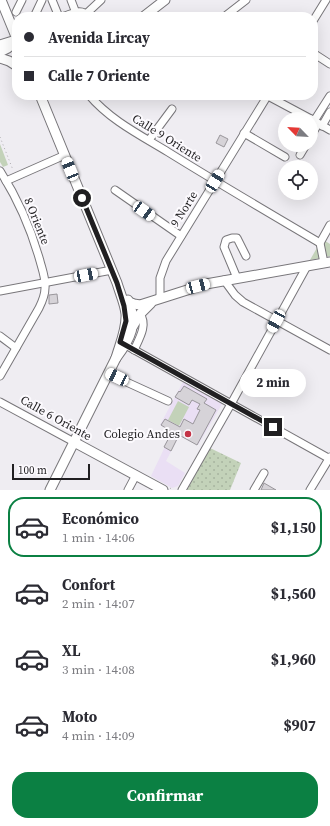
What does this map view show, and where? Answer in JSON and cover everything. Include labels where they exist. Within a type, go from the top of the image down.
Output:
[{"type":"main road","points":[[149,12],[165,0]]},
{"type":"main road","points":[[0,13],[2,2]]},
{"type":"main road","points":[[2,2],[12,27]]},
{"type":"main road","points":[[0,44],[12,41]]},
{"type":"main road","points":[[0,52],[12,44]]},
{"type":"main road","points":[[0,58],[12,63]]},
{"type":"main road","points":[[43,100],[64,155],[117,283],[136,314]]},
{"type":"main road","points":[[129,303],[140,305],[189,289],[224,280],[327,262]]},
{"type":"main road","points":[[123,293],[140,300],[152,301]]},
{"type":"main road","points":[[123,293],[128,328]]},
{"type":"main road","points":[[50,490],[109,374],[128,328],[136,314],[152,301]]},
{"type":"main road","name":"Calle 6 Oriente","points":[[74,442],[163,490]]},
{"type":"street","points":[[16,12],[22,0]]},
{"type":"street","points":[[36,12],[42,0]]},
{"type":"street","points":[[52,0],[58,12]]},
{"type":"street","points":[[71,0],[76,12]]},
{"type":"street","points":[[82,12],[101,0]]},
{"type":"street","points":[[230,12],[246,0]]},
{"type":"street","points":[[318,13],[326,0]]},
{"type":"street","points":[[318,56],[330,64]]},
{"type":"street","points":[[318,117],[330,96]]},
{"type":"street","name":"Calle 9 Oriente","points":[[94,100],[113,118],[215,181],[320,243]]},
{"type":"street","name":"9 Norte","points":[[152,301],[160,282],[162,270],[264,100]]},
{"type":"street","points":[[276,100],[297,112]]},
{"type":"street","points":[[149,140],[172,110]]},
{"type":"street","points":[[318,120],[330,112]]},
{"type":"street","points":[[318,124],[330,130]]},
{"type":"street","points":[[244,133],[285,157]]},
{"type":"street","points":[[6,181],[64,155]]},
{"type":"street","name":"8 Oriente","points":[[0,171],[20,206],[30,230],[38,252],[45,283]]},
{"type":"street","points":[[115,190],[181,236]]},
{"type":"street","points":[[327,262],[320,243],[330,226]]},
{"type":"street","points":[[237,278],[224,247],[226,240],[237,238],[246,256]]},
{"type":"street","points":[[182,490],[307,266]]},
{"type":"street","points":[[0,291],[112,270]]},
{"type":"street","points":[[224,280],[239,299],[330,350]]},
{"type":"street","points":[[0,376],[42,302],[45,291],[45,283]]},
{"type":"street","points":[[134,350],[143,326],[142,317],[136,314]]},
{"type":"street","points":[[0,336],[16,348]]},
{"type":"street","points":[[123,343],[330,458],[310,490]]},
{"type":"street","points":[[109,374],[168,401]]},
{"type":"street","name":"Calle 6 Oriente","points":[[0,402],[74,442]]},
{"type":"street","points":[[254,490],[264,473]]},
{"type":"street","points":[[128,490],[136,476]]},
{"type":"path","points":[[0,138],[16,177]]},
{"type":"shaded area","name":"Colegio Andes","points":[[183,382],[222,404],[198,445],[179,436],[166,461],[185,473],[178,486],[172,488],[151,476],[172,432],[160,425]]},
{"type":"green space","points":[[0,144],[8,165],[3,167],[0,162]]},
{"type":"green space","points":[[322,239],[330,244],[330,256],[310,260]]},
{"type":"green space","points":[[178,401],[189,407],[179,426],[168,420]]},
{"type":"green space","points":[[210,448],[241,463],[230,490],[187,490]]},
{"type":"building","points":[[220,135],[228,139],[224,147],[216,143]]},
{"type":"building","points":[[57,294],[58,303],[49,304],[49,295]]},
{"type":"building","points":[[184,386],[207,399],[204,403],[216,410],[197,445],[179,435],[171,451],[164,447],[172,432],[161,425],[165,419],[180,427],[184,419],[193,424],[200,410],[197,409],[200,404],[192,400],[189,405],[175,397]]},
{"type":"building","points":[[264,483],[276,490],[261,490]]},
{"type":"place","name":"Colegio Andes","points":[[188,434]]},
{"type":"route","points":[[82,198],[117,283],[124,306],[126,321],[123,336],[120,342],[273,427]]}]
